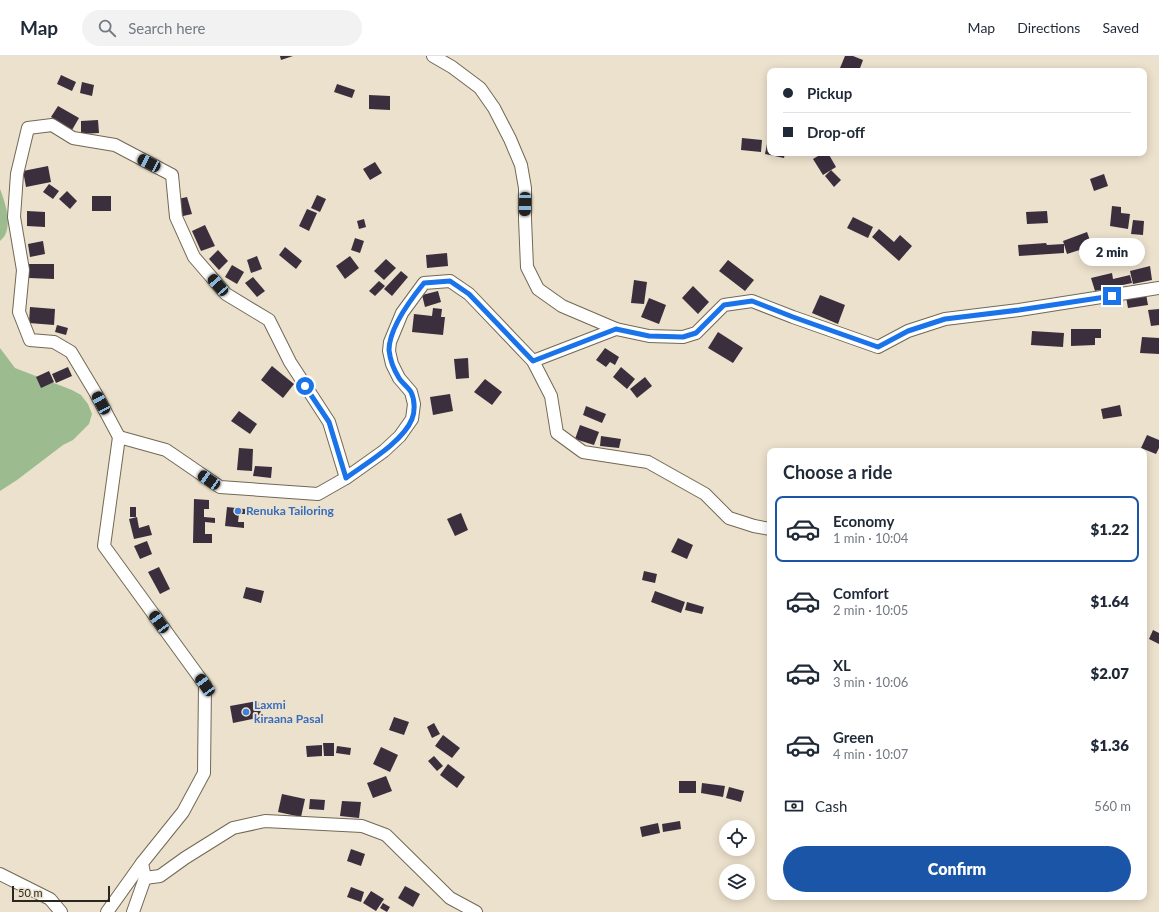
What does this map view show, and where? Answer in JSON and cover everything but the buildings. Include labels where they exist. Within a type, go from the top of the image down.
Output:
[{"type":"street","points":[[433,56],[452,67],[480,88],[494,108],[510,139],[521,165],[525,188],[527,267],[538,289],[562,306],[616,329],[649,336],[683,337],[696,333],[724,305],[752,301],[878,347],[908,331],[945,319],[1019,310],[1159,288]]},
{"type":"street","points":[[107,912],[142,863],[183,812],[204,773],[205,685],[104,546],[119,437],[95,392],[71,352],[54,342],[30,340],[19,312],[23,270],[14,217],[17,174],[28,128],[52,125],[73,138],[115,145],[172,175],[176,217],[194,257],[226,294],[269,320],[290,362],[329,422],[346,478]]},
{"type":"street","points":[[119,437],[166,450],[220,487],[318,494],[346,478],[384,451],[400,436],[412,420],[414,404],[411,392],[399,378],[392,364],[389,351],[390,342],[402,313],[424,283],[450,281],[469,294],[533,361],[551,396],[557,433],[583,452],[648,462],[705,494],[729,518],[767,528]]},
{"type":"street","points":[[533,361],[616,329]]},
{"type":"street","points":[[145,878],[160,876],[232,828],[265,821],[362,826],[386,835],[450,898],[476,912]]},
{"type":"street","points":[[133,912],[145,878],[142,863]]},
{"type":"street","points":[[0,874],[50,899],[61,912]]},
{"type":"green space","points":[[0,189],[8,222],[6,234],[0,241]]},
{"type":"green space","points":[[0,348],[15,368],[72,390],[81,395],[88,404],[92,414],[89,424],[73,440],[63,445],[0,491]]},
{"type":"place","name":"Renuka Tailoring","points":[[238,511]]},
{"type":"place","name":"Laxmi kiraana Pasal","points":[[246,712]]},
{"type":"route","points":[[305,386],[329,422],[346,478],[384,451],[400,436],[412,420],[414,404],[411,392],[399,378],[392,364],[389,351],[390,342],[402,313],[424,283],[450,281],[469,294],[533,361],[616,329],[649,336],[683,337],[696,333],[724,305],[752,301],[878,347],[908,331],[945,319],[1112,296]]}]
